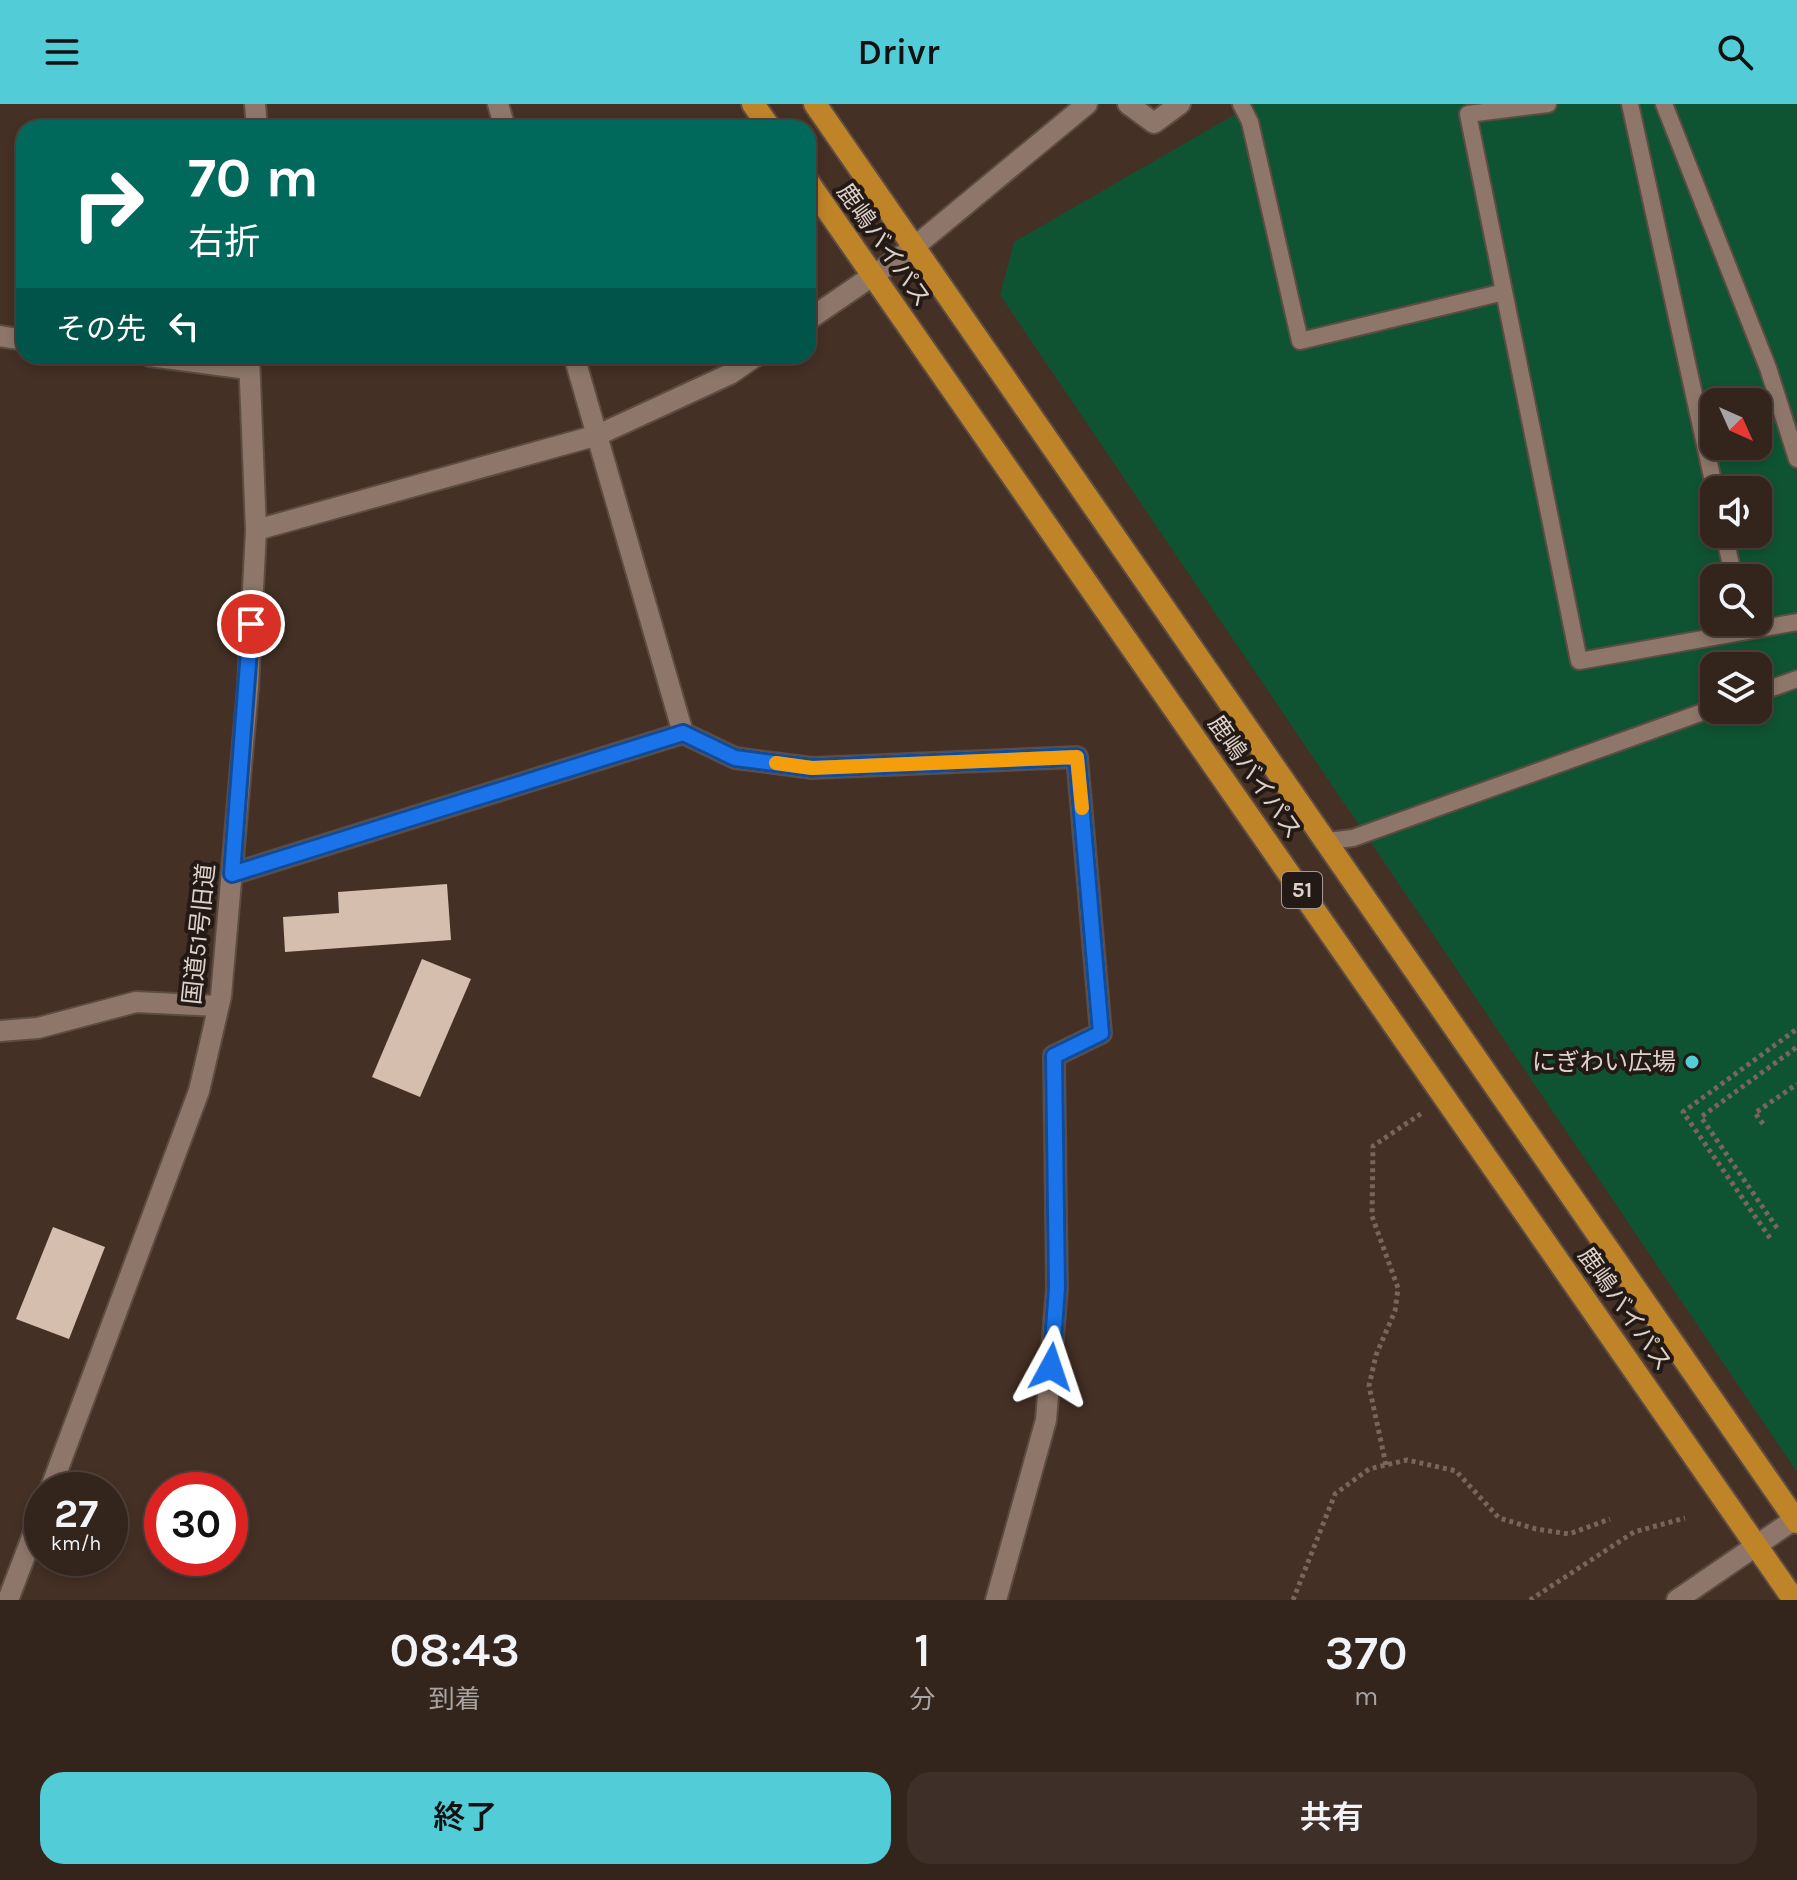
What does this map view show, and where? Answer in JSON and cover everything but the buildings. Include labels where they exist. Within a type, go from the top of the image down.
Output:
[{"type":"highway","name":"鹿嶋バイパス","points":[[815,104],[1796,1519]]},
{"type":"highway","name":"鹿嶋バイパス","points":[[816,193],[1794,1600]]},
{"type":"street","points":[[816,315],[913,248],[1087,104]]},
{"type":"street","points":[[1128,104],[1154,123],[1180,104]]},
{"type":"street","name":"国道51号旧道","points":[[57,1472],[199,1091],[218,1006],[248,687],[256,530],[248,364]]},
{"type":"street","points":[[576,364],[683,733]]},
{"type":"street","points":[[256,530],[598,435],[730,374],[744,364]]},
{"type":"street","points":[[232,874],[683,733],[735,758],[812,768],[1077,757],[1101,1033],[1054,1056],[1057,1288],[1046,1420],[996,1600]]},
{"type":"street","points":[[0,1031],[38,1028],[136,1002],[218,1006]]},
{"type":"street","points":[[1677,1600],[1796,1519]]},
{"type":"street","points":[[8,1600],[24,1558]]},
{"type":"lane","points":[[1241,104],[1250,122],[1300,341],[1504,292]]},
{"type":"lane","points":[[1548,104],[1468,114],[1579,661],[1700,635]]},
{"type":"lane","points":[[1630,104],[1712,476]]},
{"type":"lane","points":[[1664,104],[1768,368],[1797,459]]},
{"type":"lane","points":[[1772,624],[1797,622]]},
{"type":"lane","points":[[1772,688],[1797,679]]},
{"type":"lane","points":[[1328,841],[1353,838],[1700,713]]},
{"type":"path","points":[[1770,1238],[1683,1112],[1797,1029]]},
{"type":"path","points":[[1777,1228],[1701,1117],[1797,1047]]},
{"type":"path","points":[[1763,1124],[1755,1113],[1797,1084]]},
{"type":"path","points":[[1386,1465],[1369,1386],[1376,1355],[1395,1311],[1398,1288],[1372,1216],[1373,1146],[1422,1113]]},
{"type":"path","points":[[1293,1600],[1335,1494],[1369,1469],[1407,1460],[1456,1471],[1499,1518],[1536,1529],[1569,1534],[1610,1519]]},
{"type":"path","points":[[1530,1600],[1634,1532],[1685,1518]]},
{"type":"green space","points":[[1253,104],[1797,104],[1797,1472],[1000,295],[1014,242]]},
{"type":"slow traffic","points":[[776,763],[812,768],[1077,757],[1082,808]]},
{"type":"place","name":"にぎわい広場","points":[[1692,1062]]},
{"type":"route","points":[[251,624],[232,874],[683,733],[735,758],[812,768],[1077,757],[1100,987],[1101,1033],[1054,1056],[1057,1288],[1051,1367]]}]
